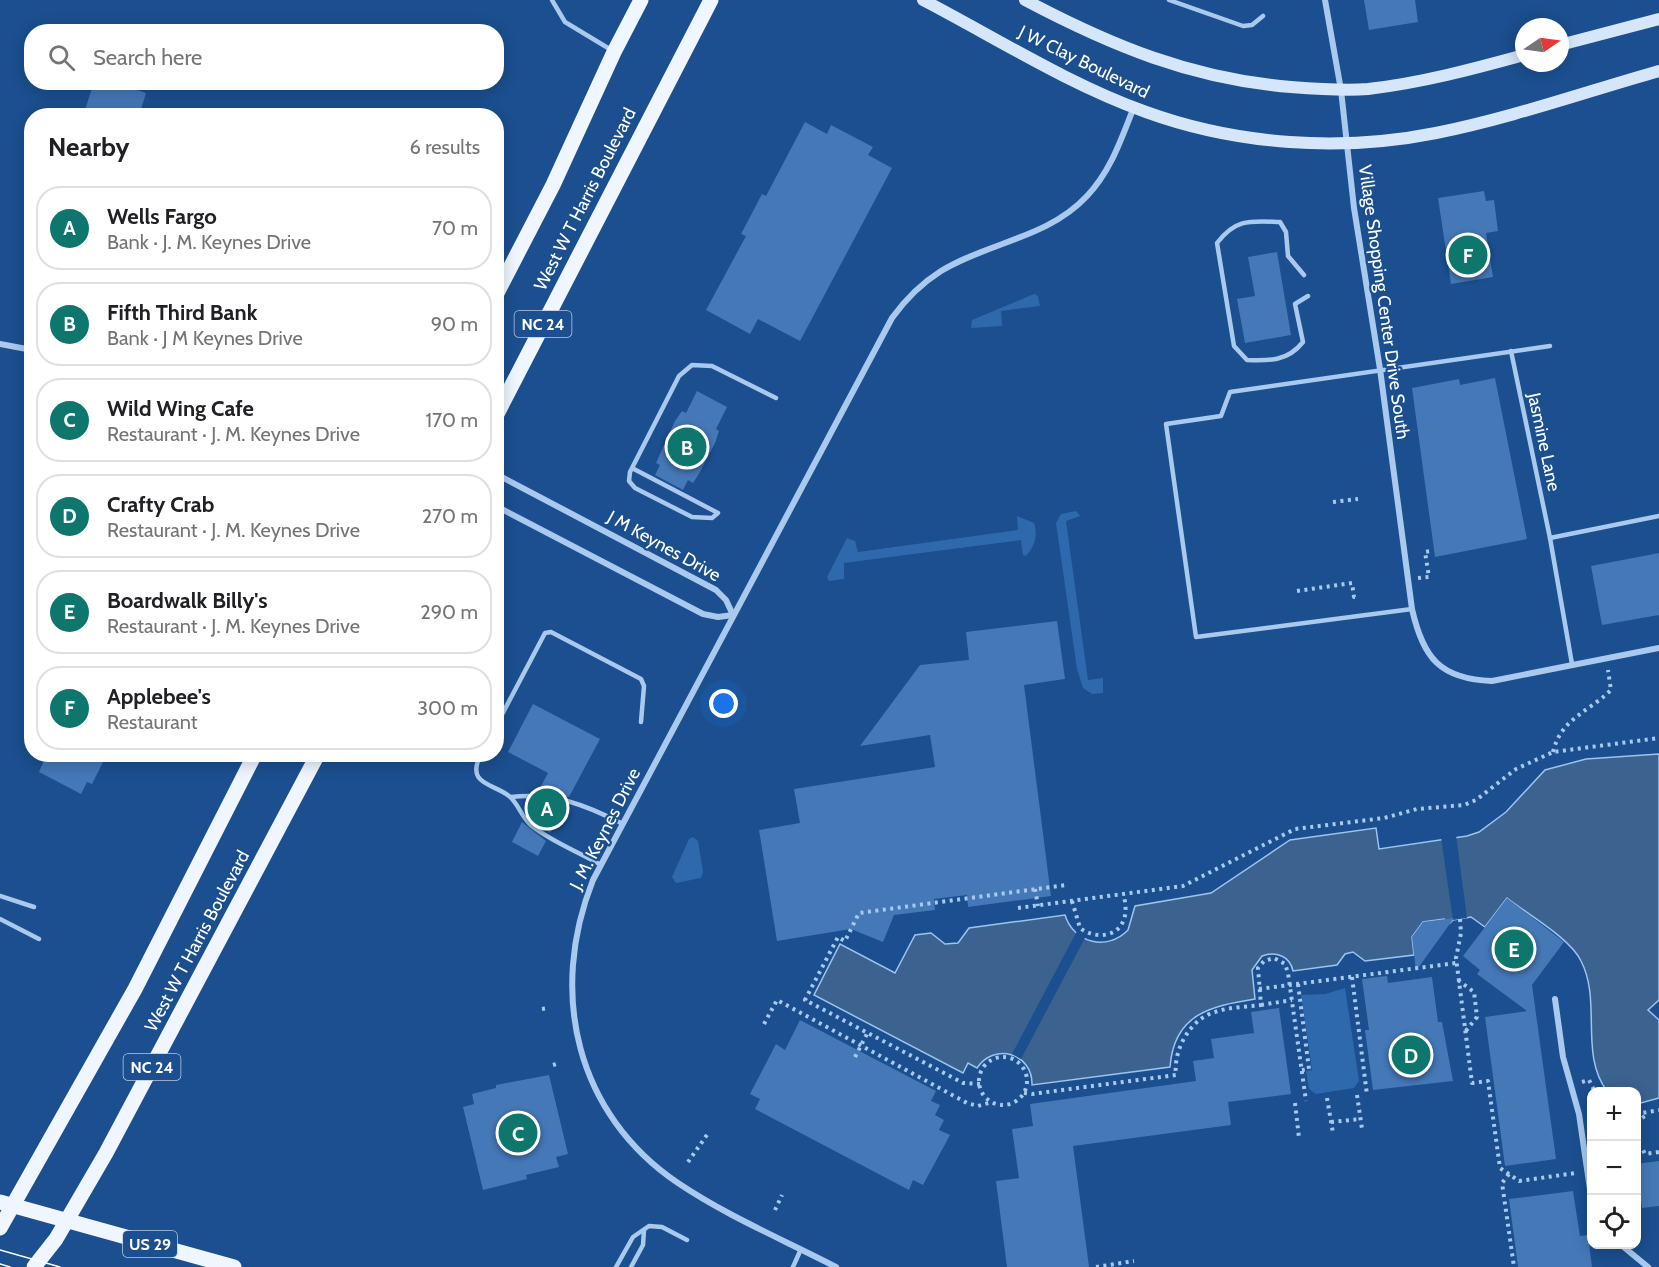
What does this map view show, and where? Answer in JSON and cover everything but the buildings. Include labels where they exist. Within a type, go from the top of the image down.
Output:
[{"type":"main road","name":"West W T Harris Boulevard","points":[[504,280],[553,185],[614,52],[641,0]]},
{"type":"main road","name":"West W T Harris Boulevard","points":[[504,401],[711,0]]},
{"type":"main road","name":"West W T Harris Boulevard","points":[[7,1203],[135,989],[251,762]]},
{"type":"main road","name":"West W T Harris Boulevard","points":[[33,1267],[67,1221],[111,1143],[314,762]]},
{"type":"main road","name":"US 29","points":[[7,1203],[234,1267]]},
{"type":"main road","name":"NC 24","points":[[0,1228],[7,1203]]},
{"type":"street","name":"J W Clay Boulevard","points":[[923,0],[1081,84],[1134,108],[1231,135],[1292,142],[1346,141],[1435,133],[1659,71]]},
{"type":"street","name":"J W Clay Boulevard","points":[[1025,0],[1103,40],[1180,68],[1258,84],[1341,90],[1435,78],[1515,57]]},
{"type":"street","name":"Village Shopping Center Drive South","points":[[1325,0],[1341,90],[1354,208],[1380,369],[1412,609],[1417,632],[1428,654],[1445,671],[1466,680],[1492,681],[1659,648]]},
{"type":"street","points":[[1569,43],[1659,19]]},
{"type":"street","name":"J. M. Keynes Drive","points":[[836,1267],[693,1192],[662,1171],[633,1146],[599,1095],[577,1038],[571,998],[571,974],[582,911],[601,865],[898,310],[923,284],[943,270],[1044,228],[1072,210],[1095,188],[1108,167],[1134,108]]},
{"type":"street","points":[[0,344],[24,348]]},
{"type":"street","name":"J M Keynes Drive","points":[[504,478],[716,590],[726,600],[733,615]]},
{"type":"street","points":[[504,510],[703,614],[718,617],[733,615]]},
{"type":"street","points":[[1555,999],[1563,1057],[1578,1107],[1591,1195]]},
{"type":"street","points":[[1625,1249],[1648,1267]]},
{"type":"lane","points":[[552,0],[566,22],[614,52]]},
{"type":"lane","points":[[1169,0],[1243,26],[1252,25],[1263,16]]},
{"type":"lane","points":[[1304,274],[1288,256],[1286,232],[1280,222],[1249,221],[1228,228],[1217,243],[1234,346],[1246,360],[1266,361],[1294,353],[1304,342],[1295,304],[1308,296]]},
{"type":"lane","points":[[1412,609],[1196,637],[1167,424],[1221,416],[1230,392],[1550,346]]},
{"type":"lane","name":"Jasmine Lane","points":[[1511,351],[1550,538],[1572,664]]},
{"type":"lane","points":[[632,468],[718,513],[710,519],[692,518],[635,488],[628,478],[632,468],[679,376],[692,365],[712,366],[776,398]]},
{"type":"lane","points":[[1550,538],[1659,516]]},
{"type":"lane","points":[[504,711],[545,633],[550,632],[641,679],[644,686],[641,722]]},
{"type":"lane","points":[[478,762],[478,776],[482,782],[511,797],[533,795],[559,798],[586,806],[623,824]]},
{"type":"lane","points":[[511,797],[520,814],[533,827],[601,865]]},
{"type":"lane","points":[[0,896],[34,907]]},
{"type":"lane","points":[[0,919],[39,939]]},
{"type":"lane","points":[[616,1267],[633,1237],[649,1226],[656,1226],[687,1240]]},
{"type":"lane","points":[[631,1267],[642,1245],[644,1230]]},
{"type":"lane","points":[[793,1267],[801,1249]]},
{"type":"path","points":[[1334,502],[1358,499]]},
{"type":"path","points":[[1408,580],[1429,577],[1425,552],[1431,551]]},
{"type":"path","points":[[1297,591],[1352,583],[1354,597],[1358,596]]},
{"type":"path","points":[[1553,752],[1560,731],[1569,721],[1611,690],[1608,670]]},
{"type":"path","points":[[1018,908],[1124,895],[1191,883],[1279,836],[1305,826],[1384,818],[1431,807],[1470,803],[1516,769],[1553,752],[1659,738]]},
{"type":"path","points":[[980,1084],[963,1083],[805,999],[838,937],[845,941],[859,913],[1066,885]]},
{"type":"path","points":[[1035,889],[1038,906]]},
{"type":"path","points":[[1072,901],[1080,928],[1092,934],[1107,935],[1115,931],[1123,921],[1124,895]]},
{"type":"path","points":[[1460,919],[1461,933],[1456,949],[1456,963],[1472,1083],[1488,1080],[1500,1168],[1519,1181],[1576,1173]]},
{"type":"path","points":[[1261,1005],[1258,968],[1270,958],[1285,964],[1306,1101]]},
{"type":"path","points":[[1258,989],[1456,963]]},
{"type":"path","points":[[1352,977],[1367,1095]]},
{"type":"path","points":[[1458,980],[1474,992],[1477,1017],[1465,1033]]},
{"type":"path","points":[[1298,984],[1309,1069],[1302,1070]]},
{"type":"path","points":[[764,1024],[777,1000],[967,1103],[978,1106],[992,1102],[1010,1104],[1024,1093],[1026,1076],[1015,1058],[991,1061],[981,1072],[980,1084],[985,1096],[992,1102]]},
{"type":"path","points":[[1024,1093],[1032,1095],[1176,1075],[1176,1062],[1180,1048],[1190,1030],[1203,1018],[1216,1011],[1292,1000]]},
{"type":"path","points":[[542,1010],[549,1008]]},
{"type":"path","points":[[855,1057],[868,1032]]},
{"type":"path","points":[[553,1065],[560,1063]]},
{"type":"path","points":[[1580,1082],[1589,1080],[1592,1087]]},
{"type":"path","points":[[1357,1095],[1362,1129]]},
{"type":"path","points":[[1328,1098],[1333,1133]]},
{"type":"path","points":[[1295,1103],[1299,1138]]},
{"type":"path","points":[[1641,1114],[1659,1110]]},
{"type":"path","points":[[1641,1118],[1648,1113]]},
{"type":"path","points":[[1331,1122],[1360,1119]]},
{"type":"path","points":[[688,1162],[709,1132]]},
{"type":"path","points":[[1641,1150],[1644,1150],[1645,1154],[1659,1152]]},
{"type":"path","points":[[1509,1174],[1502,1183],[1514,1267]]},
{"type":"path","points":[[775,1210],[782,1195]]},
{"type":"path","points":[[1096,1266],[1134,1261]]},
{"type":"shaded area","points":[[1034,294],[1038,296],[1040,306],[1001,311],[1002,326],[971,328],[972,320]]},
{"type":"shaded area","points":[[1076,511],[1080,516],[1066,521],[1088,680],[1103,678],[1103,693],[1092,694],[1083,688],[1077,669],[1056,523],[1061,514]]},
{"type":"shaded area","points":[[1017,516],[1034,523],[1035,527],[1035,540],[1026,556],[1023,555],[1021,540],[844,563],[844,579],[829,581],[827,577],[847,538],[855,541],[858,552],[1018,530]]},
{"type":"shaded area","points":[[1659,754],[1659,1000],[1648,1010],[1659,1020],[1659,1098],[1641,1103],[1641,1087],[1605,1087],[1594,1061],[1590,993],[1581,961],[1558,935],[1507,898],[1485,927],[1471,917],[1453,920],[1450,923],[1444,919],[1423,922],[1412,937],[1414,955],[1365,961],[1353,952],[1345,954],[1337,965],[1293,971],[1289,962],[1282,956],[1272,954],[1262,956],[1252,970],[1255,999],[1224,1005],[1198,1015],[1179,1035],[1173,1049],[1170,1067],[1032,1085],[1031,1074],[1026,1065],[1020,1059],[1002,1054],[993,1055],[984,1060],[977,1068],[968,1063],[963,1073],[814,995],[840,944],[895,973],[915,935],[931,933],[945,944],[958,943],[969,928],[1065,915],[1069,925],[1084,938],[1092,941],[1111,941],[1128,930],[1135,906],[1211,893],[1290,840],[1376,828],[1379,849],[1467,836],[1479,832],[1506,812],[1545,770],[1586,759]]},
{"type":"shaded area","points":[[693,837],[698,841],[703,872],[701,878],[676,883],[672,877],[689,839]]},
{"type":"shaded area","points":[[1345,988],[1359,1081],[1354,1088],[1316,1094],[1309,1089],[1306,1071],[1312,1070],[1301,995],[1325,994]]},
{"type":"pier","points":[[1456,835],[1467,918],[1453,920],[1441,837]]},
{"type":"pier","points":[[1077,931],[1086,936],[1021,1059],[1012,1054]]},
{"type":"tram line","points":[[0,1250],[60,1267]]},
{"type":"tram line","points":[[0,1264],[10,1267]]},
{"type":"place","name":"Applebee's","points":[[1468,255]]},
{"type":"place","name":"Fifth Third Bank","points":[[687,447]]},
{"type":"place","name":"Wells Fargo","points":[[547,808]]},
{"type":"place","name":"Boardwalk Billy's","points":[[1514,949]]},
{"type":"place","name":"Crafty Crab","points":[[1411,1055]]},
{"type":"place","name":"Wild Wing Cafe","points":[[518,1133]]}]
